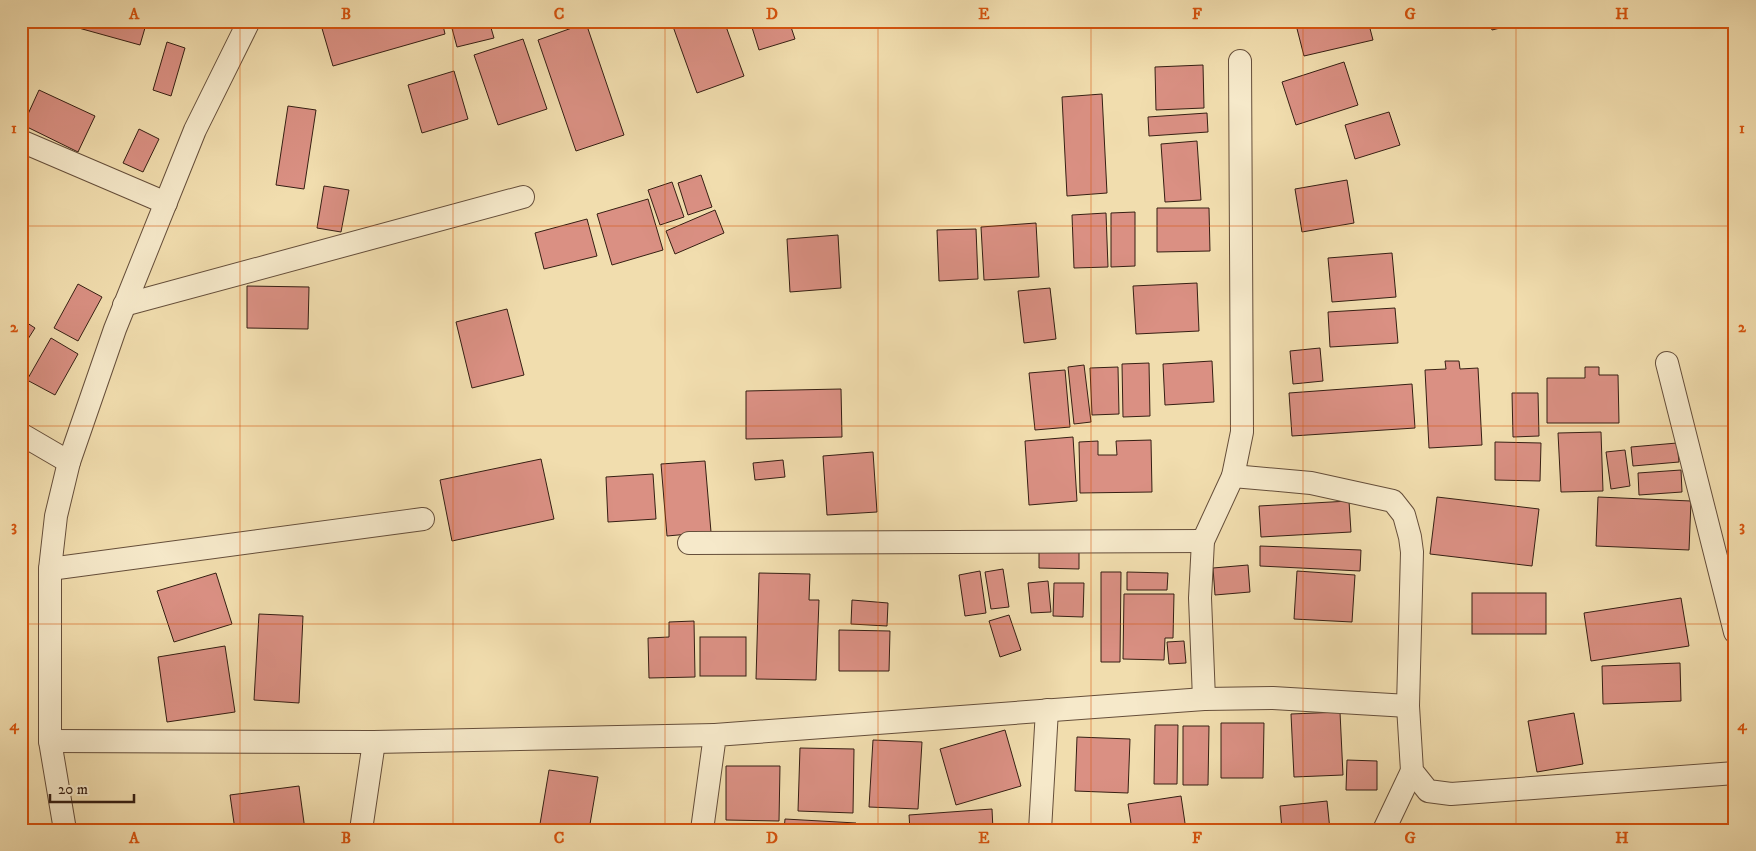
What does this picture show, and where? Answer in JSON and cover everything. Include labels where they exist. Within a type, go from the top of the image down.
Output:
[{"type":"street","points":[[64,830],[50,741],[50,569],[56,516],[69,462],[124,305],[195,130],[249,21]]},
{"type":"street","points":[[1204,699],[1200,598],[1203,541],[1233,476],[1242,432],[1240,61]]},
{"type":"street","points":[[21,141],[166,203]]},
{"type":"street","points":[[124,305],[523,197]]},
{"type":"street","points":[[1667,363],[1735,632]]},
{"type":"street","points":[[21,434],[69,462]]},
{"type":"street","points":[[1233,476],[1311,483],[1393,501],[1404,515],[1412,552],[1408,706],[1412,771],[1384,830]]},
{"type":"street","points":[[50,569],[423,520]]},
{"type":"street","points":[[689,543],[1203,541]]},
{"type":"street","points":[[50,741],[374,742],[715,735],[1204,699],[1274,698],[1408,706]]},
{"type":"street","points":[[1040,830],[1047,710]]},
{"type":"street","points":[[702,830],[715,735]]},
{"type":"street","points":[[361,830],[374,742]]},
{"type":"street","points":[[1412,771],[1428,791],[1451,794],[1735,773]]},
{"type":"building","points":[[58,21],[147,21],[140,45]]},
{"type":"building","points":[[334,21],[442,21],[445,34],[333,66],[321,25]]},
{"type":"building","points":[[450,21],[489,21],[494,38],[457,47]]},
{"type":"building","points":[[671,21],[724,21],[744,76],[697,93]]},
{"type":"building","points":[[750,21],[789,21],[795,39],[759,50]]},
{"type":"building","points":[[1295,21],[1368,21],[1373,40],[1304,56]]},
{"type":"building","points":[[1489,21],[1520,21],[1520,23],[1492,30]]},
{"type":"building","points":[[586,23],[624,135],[576,151],[538,40]]},
{"type":"building","points":[[523,39],[547,109],[498,125],[474,55]]},
{"type":"building","points":[[167,42],[185,48],[171,96],[153,90]]},
{"type":"building","points":[[1344,62],[1358,105],[1296,125],[1282,82]]},
{"type":"building","points":[[1203,65],[1204,108],[1156,110],[1155,67]]},
{"type":"building","points":[[454,71],[468,119],[422,133],[408,85]]},
{"type":"building","points":[[39,90],[95,116],[78,152],[23,125]]},
{"type":"building","points":[[1102,94],[1107,193],[1067,196],[1062,97]]},
{"type":"building","points":[[288,106],[316,110],[304,189],[276,185]]},
{"type":"building","points":[[1389,112],[1400,145],[1355,159],[1345,125]]},
{"type":"building","points":[[1207,113],[1208,132],[1149,136],[1148,117]]},
{"type":"building","points":[[139,129],[159,139],[143,172],[123,163]]},
{"type":"building","points":[[1197,141],[1201,200],[1165,202],[1161,144]]},
{"type":"building","points":[[701,175],[712,207],[688,215],[678,183]]},
{"type":"building","points":[[1347,180],[1354,223],[1302,232],[1295,189]]},
{"type":"building","points":[[672,182],[684,217],[660,225],[648,190]]},
{"type":"building","points":[[324,186],[349,190],[341,232],[317,228]]},
{"type":"building","points":[[648,199],[663,250],[612,265],[597,214]]},
{"type":"building","points":[[1157,208],[1209,208],[1210,251],[1157,252]]},
{"type":"building","points":[[715,210],[724,233],[675,254],[666,231]]},
{"type":"building","points":[[1135,212],[1135,266],[1111,267],[1111,213]]},
{"type":"building","points":[[1106,213],[1108,267],[1074,268],[1072,215]]},
{"type":"building","points":[[587,219],[597,256],[544,269],[535,233]]},
{"type":"building","points":[[1036,223],[1039,277],[984,280],[981,227]]},
{"type":"building","points":[[976,229],[978,279],[939,281],[937,230]]},
{"type":"building","points":[[838,235],[841,288],[790,292],[787,239]]},
{"type":"building","points":[[1392,253],[1396,297],[1332,302],[1328,258]]},
{"type":"building","points":[[1197,283],[1199,331],[1136,334],[1133,286]]},
{"type":"building","points":[[78,284],[102,297],[78,341],[54,328]]},
{"type":"building","points":[[247,286],[309,287],[308,329],[247,328]]},
{"type":"building","points":[[1050,288],[1056,339],[1024,343],[1018,291]]},
{"type":"building","points":[[1395,308],[1398,343],[1330,347],[1328,312]]},
{"type":"building","points":[[507,309],[524,375],[472,388],[456,322]]},
{"type":"building","points":[[21,319],[35,328],[21,350]]},
{"type":"building","points":[[51,338],[78,354],[55,395],[27,380]]},
{"type":"building","points":[[1320,348],[1323,381],[1293,384],[1290,351]]},
{"type":"building","points":[[1212,361],[1214,402],[1165,405],[1163,364]]},
{"type":"building","points":[[1445,361],[1459,361],[1460,369],[1478,368],[1482,445],[1429,448],[1425,370],[1446,369]]},
{"type":"building","points":[[1149,363],[1150,416],[1123,417],[1122,364]]},
{"type":"building","points":[[1084,365],[1091,422],[1074,424],[1068,367]]},
{"type":"building","points":[[1118,367],[1119,414],[1092,415],[1090,368]]},
{"type":"building","points":[[1585,367],[1599,367],[1599,375],[1618,375],[1619,423],[1547,423],[1547,378],[1585,378]]},
{"type":"building","points":[[1065,370],[1070,427],[1035,430],[1029,373]]},
{"type":"building","points":[[1412,384],[1415,428],[1292,436],[1289,393]]},
{"type":"building","points":[[841,389],[842,437],[746,439],[746,391]]},
{"type":"building","points":[[1512,393],[1538,393],[1539,436],[1513,437]]},
{"type":"building","points":[[1601,432],[1603,491],[1561,492],[1558,433]]},
{"type":"building","points":[[1073,437],[1077,501],[1029,505],[1025,441]]},
{"type":"building","points":[[1151,440],[1152,492],[1080,493],[1079,442],[1098,441],[1098,455],[1117,455],[1116,441]]},
{"type":"building","points":[[1495,442],[1541,443],[1540,481],[1495,480]]},
{"type":"building","points":[[1677,443],[1679,462],[1633,466],[1631,447]]},
{"type":"building","points":[[1625,450],[1630,486],[1611,489],[1606,452]]},
{"type":"building","points":[[873,452],[877,512],[827,515],[823,456]]},
{"type":"building","points":[[541,459],[554,519],[452,541],[440,480]]},
{"type":"building","points":[[783,460],[785,477],[755,480],[753,463]]},
{"type":"building","points":[[705,461],[711,532],[667,536],[661,464]]},
{"type":"building","points":[[1681,470],[1682,492],[1639,495],[1638,473]]},
{"type":"building","points":[[653,474],[656,519],[608,522],[606,477]]},
{"type":"building","points":[[1437,497],[1539,509],[1532,566],[1430,554]]},
{"type":"building","points":[[1598,497],[1691,501],[1689,550],[1596,546]]},
{"type":"building","points":[[1349,501],[1351,532],[1261,537],[1259,506]]},
{"type":"building","points":[[1260,546],[1361,550],[1360,571],[1260,566]]},
{"type":"building","points":[[1039,549],[1079,550],[1079,569],[1039,568]]},
{"type":"building","points":[[1248,565],[1250,592],[1215,595],[1213,568]]},
{"type":"building","points":[[1003,569],[1009,607],[991,609],[985,572]]},
{"type":"building","points":[[980,571],[986,613],[965,616],[959,575]]},
{"type":"building","points":[[1297,571],[1355,575],[1352,622],[1294,619]]},
{"type":"building","points":[[1101,572],[1121,572],[1120,662],[1101,662]]},
{"type":"building","points":[[1127,572],[1168,573],[1167,590],[1127,590]]},
{"type":"building","points":[[216,573],[232,624],[174,642],[157,591]]},
{"type":"building","points":[[759,573],[810,574],[809,600],[819,600],[816,680],[756,679]]},
{"type":"building","points":[[1048,581],[1051,612],[1031,613],[1028,583]]},
{"type":"building","points":[[1054,583],[1084,583],[1083,617],[1053,616]]},
{"type":"building","points":[[1472,593],[1546,593],[1546,634],[1472,634]]},
{"type":"building","points":[[1124,594],[1174,594],[1173,638],[1165,638],[1164,660],[1123,659]]},
{"type":"building","points":[[1681,598],[1689,646],[1591,661],[1584,613]]},
{"type":"building","points":[[852,600],[888,603],[887,626],[851,624]]},
{"type":"building","points":[[259,614],[303,616],[299,703],[254,700]]},
{"type":"building","points":[[1009,615],[1021,650],[1000,657],[989,621]]},
{"type":"building","points":[[694,621],[695,677],[649,678],[648,638],[669,637],[669,622]]},
{"type":"building","points":[[839,630],[890,631],[889,671],[839,671]]},
{"type":"building","points":[[700,637],[746,637],[746,676],[700,676]]},
{"type":"building","points":[[1184,641],[1186,663],[1169,664],[1167,642]]},
{"type":"building","points":[[225,646],[235,712],[167,722],[158,657]]},
{"type":"building","points":[[1680,663],[1681,701],[1603,704],[1602,666]]},
{"type":"building","points":[[1340,712],[1343,775],[1294,777],[1291,714]]},
{"type":"building","points":[[1574,713],[1583,764],[1537,772],[1528,721]]},
{"type":"building","points":[[1221,723],[1264,723],[1263,778],[1221,778]]},
{"type":"building","points":[[1155,725],[1178,725],[1177,784],[1154,784]]},
{"type":"building","points":[[1183,726],[1209,726],[1208,785],[1183,785]]},
{"type":"building","points":[[1005,730],[1021,786],[956,805],[940,749]]},
{"type":"building","points":[[1077,737],[1130,739],[1128,793],[1075,791]]},
{"type":"building","points":[[873,740],[922,742],[918,809],[869,807]]},
{"type":"building","points":[[800,748],[854,749],[853,813],[798,811]]},
{"type":"building","points":[[1347,760],[1377,761],[1377,790],[1346,790]]},
{"type":"building","points":[[726,766],[780,766],[779,821],[726,820]]},
{"type":"building","points":[[549,770],[598,777],[589,830],[539,830]]},
{"type":"building","points":[[299,786],[305,830],[235,830],[230,795]]},
{"type":"building","points":[[1181,796],[1186,830],[1132,830],[1128,804]]},
{"type":"building","points":[[1327,801],[1330,830],[1282,830],[1280,806]]},
{"type":"building","points":[[992,809],[993,830],[910,830],[909,815]]},
{"type":"building","points":[[785,819],[856,823],[856,830],[784,830]]}]
